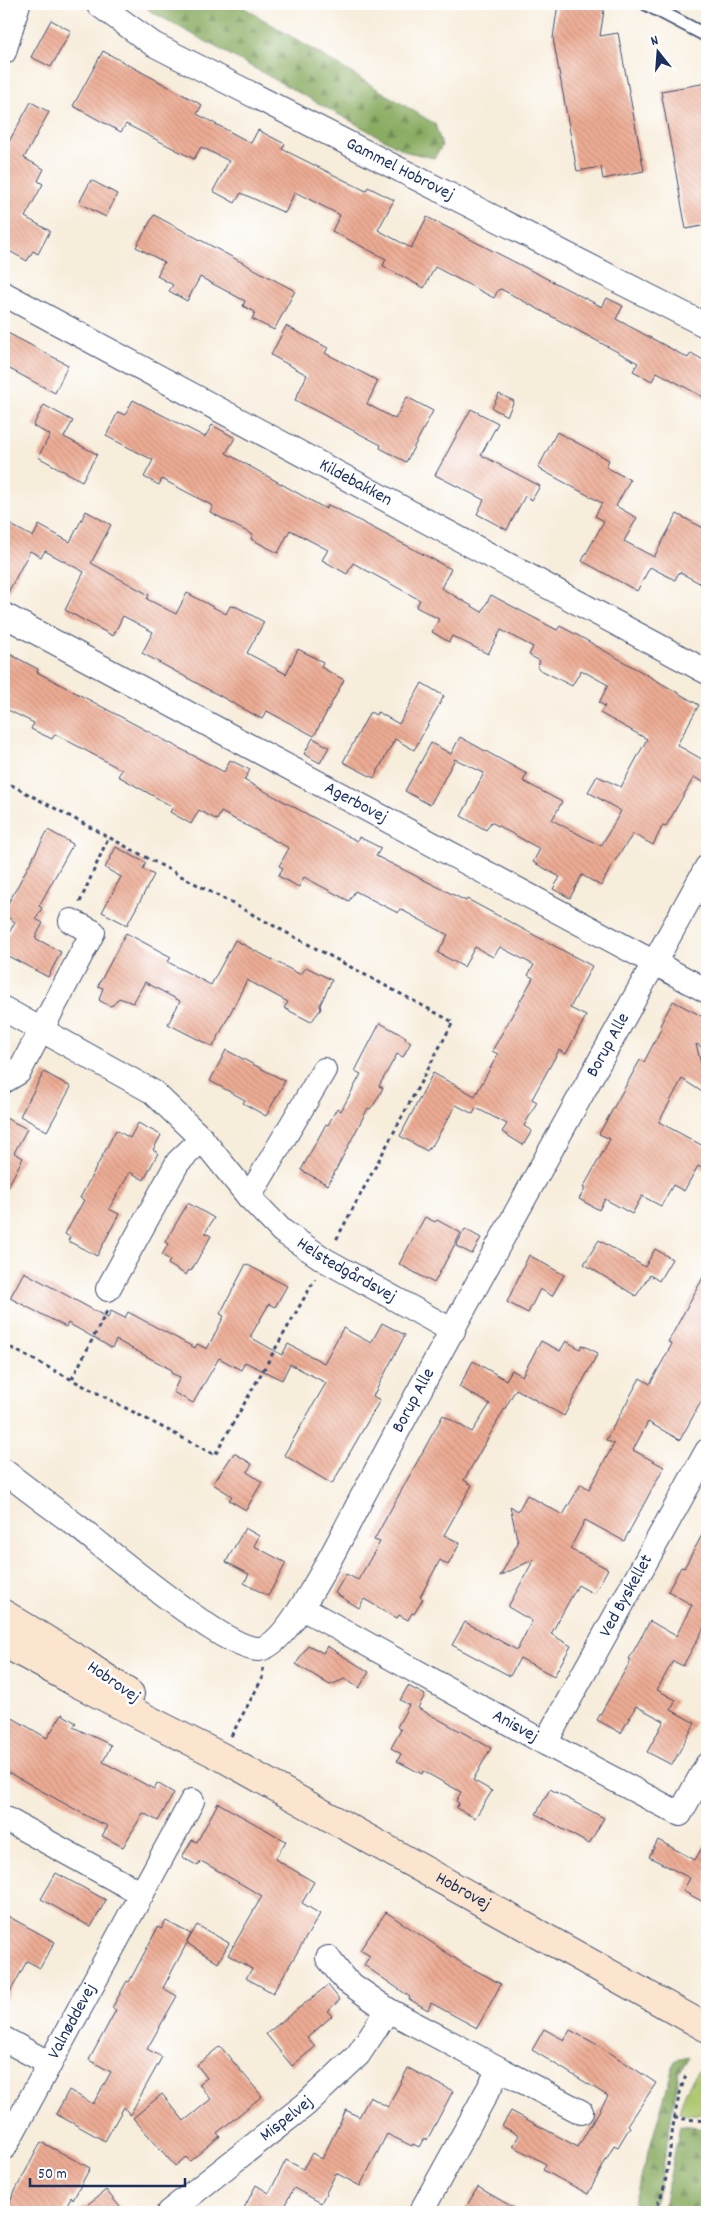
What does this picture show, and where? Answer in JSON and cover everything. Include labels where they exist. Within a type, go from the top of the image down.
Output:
[{"type":"main road","name":"Hobrovej","points":[[4,1614],[84,1663],[220,1756]]},
{"type":"main road","name":"Hobrovej","points":[[4,1643],[75,1682],[220,1756],[707,2028]]},
{"type":"street","points":[[4,52],[18,4]]},
{"type":"street","name":"Gammel Hobrovej","points":[[98,4],[153,44],[707,326]]},
{"type":"street","name":"Kildebakken","points":[[4,294],[707,672]]},
{"type":"street","name":"Agerbovej","points":[[4,615],[707,991]]},
{"type":"street","name":"Borup Alle","points":[[262,1648],[274,1642],[283,1633],[302,1608],[707,867]]},
{"type":"street","points":[[4,1081],[19,1072],[43,1030],[93,932],[71,921]]},
{"type":"street","name":"Helstedgårdsvej","points":[[4,1009],[153,1092],[202,1139],[249,1198],[282,1231],[325,1260],[453,1331]]},
{"type":"street","points":[[249,1198],[324,1070]]},
{"type":"street","points":[[108,1289],[178,1162],[202,1139]]},
{"type":"street","name":"Ved Byskellet","points":[[545,1743],[707,1451]]},
{"type":"street","points":[[4,1471],[190,1614],[242,1646],[255,1649],[262,1648]]},
{"type":"street","name":"Anisvej","points":[[302,1608],[545,1743],[680,1814],[707,1765]]},
{"type":"street","name":"Valnøddevej","points":[[4,2148],[192,1800]]},
{"type":"street","points":[[4,1818],[142,1894]]},
{"type":"street","points":[[328,1958],[345,1980],[388,2010],[581,2112]]},
{"type":"street","name":"Mispelvej","points":[[169,2212],[305,2106],[358,2055],[388,2010]]},
{"type":"street","points":[[4,2039],[50,2064]]},
{"type":"street","points":[[421,2212],[499,2070]]},
{"type":"lane","points":[[646,4],[707,36]]},
{"type":"path","points":[[4,781],[453,1022],[325,1260],[215,1455],[4,1344]]},
{"type":"path","points":[[71,921],[108,838]]},
{"type":"path","points":[[72,1379],[114,1297],[108,1289]]},
{"type":"path","points":[[220,1756],[262,1678],[262,1648]]},
{"type":"path","points":[[655,2212],[665,2185],[674,2118],[681,2087],[687,2073]]},
{"type":"path","points":[[674,2118],[707,2121]]},
{"type":"green space","points":[[143,4],[238,4],[435,124],[442,146],[434,158],[407,152],[150,11]]},
{"type":"green space","points":[[689,2057],[679,2072],[660,2186],[651,2212],[631,2212],[675,2060]]},
{"type":"green space","points":[[707,2060],[707,2115],[679,2113],[689,2085]]},
{"type":"green space","points":[[680,2125],[707,2128],[707,2197],[698,2212],[660,2212],[665,2201]]},
{"type":"building","points":[[558,4],[605,4],[600,36],[618,33],[644,171],[603,179],[601,167],[577,171],[553,38]]},
{"type":"building","points":[[51,20],[71,31],[51,67],[31,57]]},
{"type":"building","points":[[103,51],[202,105],[197,114],[251,143],[258,130],[285,144],[282,149],[366,191],[368,187],[394,200],[378,230],[411,248],[427,217],[602,307],[607,298],[623,306],[616,319],[688,358],[691,353],[707,362],[707,399],[657,372],[652,381],[633,371],[638,363],[501,289],[498,290],[494,298],[435,267],[424,288],[383,266],[386,259],[332,231],[340,215],[295,192],[285,213],[241,193],[235,203],[213,191],[229,161],[201,147],[194,159],[126,124],[121,132],[73,106]]},
{"type":"building","points":[[707,83],[707,225],[686,229],[661,91]]},
{"type":"building","points":[[31,102],[49,112],[24,158],[44,169],[38,181],[43,184],[25,217],[50,231],[38,254],[33,251],[27,261],[4,248],[4,159],[10,146],[7,145]]},
{"type":"building","points":[[91,180],[117,194],[106,217],[79,203]]},
{"type":"building","points":[[154,215],[295,291],[274,330],[252,319],[255,312],[243,306],[245,301],[200,277],[187,301],[169,291],[173,285],[157,276],[164,262],[136,247]]},
{"type":"building","points":[[286,326],[328,348],[325,353],[378,381],[367,404],[395,419],[407,397],[433,411],[406,462],[380,448],[381,445],[295,400],[307,375],[271,355]]},
{"type":"building","points":[[4,331],[68,365],[55,393],[4,366]]},
{"type":"building","points":[[499,394],[514,401],[507,416],[492,408]]},
{"type":"building","points":[[133,400],[205,437],[212,425],[235,438],[226,453],[326,509],[328,505],[339,510],[451,569],[441,588],[482,612],[491,595],[557,630],[560,626],[579,636],[699,705],[677,745],[707,762],[707,784],[694,777],[666,826],[663,825],[653,845],[633,834],[612,865],[601,886],[582,875],[570,898],[553,889],[560,877],[533,862],[540,849],[491,822],[486,830],[461,816],[484,773],[455,759],[430,805],[405,791],[431,743],[451,754],[460,737],[527,774],[523,781],[562,802],[552,820],[601,846],[621,811],[588,792],[597,776],[621,787],[647,739],[600,713],[605,706],[599,703],[608,685],[581,670],[572,686],[537,668],[540,661],[529,655],[533,647],[501,630],[488,654],[452,636],[449,642],[432,632],[439,619],[416,607],[420,600],[353,563],[347,574],[322,560],[328,550],[290,530],[278,553],[251,539],[253,535],[210,512],[213,506],[162,479],[159,485],[144,477],[153,460],[106,436],[118,412],[125,415]]},
{"type":"building","points":[[44,405],[73,421],[64,437],[97,454],[82,481],[38,457],[50,435],[33,426]]},
{"type":"building","points":[[471,409],[498,423],[481,455],[540,486],[532,500],[525,496],[507,530],[477,514],[484,500],[435,475]]},
{"type":"building","points":[[557,432],[609,460],[606,467],[630,480],[616,506],[637,518],[624,541],[654,557],[677,514],[707,530],[707,587],[679,572],[675,580],[650,567],[637,591],[582,561],[604,521],[595,516],[602,503],[538,468]]},
{"type":"building","points":[[86,511],[111,525],[91,563],[149,595],[147,599],[176,614],[187,593],[226,614],[230,606],[237,607],[264,622],[247,653],[286,674],[298,649],[323,662],[321,667],[344,680],[314,736],[267,711],[262,719],[142,653],[153,632],[123,616],[113,636],[65,610],[84,572],[45,551],[41,557],[30,551],[4,600],[4,521],[33,537],[39,525],[70,542]]},
{"type":"building","points":[[4,651],[38,669],[37,672],[224,772],[230,760],[250,770],[244,780],[357,841],[359,837],[381,848],[376,856],[466,901],[467,899],[592,966],[570,1008],[586,1016],[566,1054],[559,1050],[532,1099],[537,1102],[524,1126],[532,1131],[523,1145],[502,1132],[507,1124],[476,1108],[473,1114],[456,1105],[432,1146],[427,1151],[400,1136],[433,1073],[475,1096],[498,1054],[492,1051],[533,978],[528,975],[534,965],[500,947],[493,957],[475,947],[464,967],[438,953],[448,935],[400,909],[398,913],[355,891],[349,901],[304,877],[299,887],[278,876],[283,868],[279,866],[289,848],[221,812],[217,820],[199,810],[191,824],[170,812],[173,807],[118,776],[122,770],[55,734],[52,739],[31,729],[34,723],[4,708]]},
{"type":"building","points":[[422,683],[444,696],[414,750],[395,739],[374,778],[343,762],[370,712],[376,715],[378,712],[399,724]]},
{"type":"building","points":[[313,738],[329,747],[320,763],[304,754]]},
{"type":"building","points":[[48,830],[73,844],[39,906],[42,908],[36,919],[43,923],[35,938],[61,952],[48,977],[4,954],[4,942],[15,922],[4,915],[4,911]]},
{"type":"building","points":[[116,847],[146,863],[143,869],[154,875],[127,925],[102,912],[121,877],[105,868]]},
{"type":"building","points":[[126,933],[171,957],[168,962],[211,985],[235,940],[301,975],[306,967],[332,980],[320,1005],[321,1009],[311,1022],[284,1008],[288,1002],[247,980],[213,1047],[168,1024],[180,1001],[145,982],[133,1003],[119,998],[113,1005],[109,1006],[99,1000],[103,988],[98,986]]},
{"type":"building","points":[[673,1001],[707,1019],[707,1050],[696,1044],[707,1087],[707,1095],[682,1079],[659,1122],[707,1148],[707,1171],[698,1166],[684,1191],[673,1185],[661,1206],[642,1196],[632,1214],[605,1199],[599,1210],[579,1199],[610,1139],[599,1134],[640,1060],[644,1062]]},
{"type":"building","points":[[380,1023],[406,1037],[405,1039],[411,1042],[403,1057],[397,1054],[379,1086],[383,1088],[375,1103],[370,1109],[368,1108],[328,1185],[301,1170],[326,1124],[328,1125],[337,1108],[341,1111],[361,1074],[355,1071]]},
{"type":"building","points":[[226,1050],[285,1081],[266,1116],[243,1103],[245,1100],[210,1081]]},
{"type":"building","points":[[44,1072],[71,1087],[47,1131],[20,1116]]},
{"type":"building","points":[[4,1117],[27,1129],[14,1153],[23,1158],[4,1194]]},
{"type":"building","points":[[138,1123],[161,1135],[153,1150],[158,1153],[144,1180],[130,1172],[109,1209],[119,1214],[97,1256],[68,1241],[70,1237],[65,1234],[84,1200],[80,1198],[116,1130],[130,1138]]},
{"type":"building","points":[[188,1203],[214,1218],[205,1233],[211,1236],[191,1271],[189,1270],[186,1275],[168,1264],[170,1260],[162,1255],[168,1244],[165,1242]]},
{"type":"building","points":[[425,1217],[435,1222],[437,1220],[461,1233],[434,1283],[399,1264]]},
{"type":"building","points":[[465,1229],[481,1238],[472,1254],[456,1246]]},
{"type":"building","points":[[599,1240],[645,1267],[655,1249],[672,1259],[659,1281],[650,1275],[636,1296],[584,1264]]},
{"type":"building","points":[[529,1255],[564,1275],[552,1296],[540,1289],[528,1313],[507,1302]]},
{"type":"building","points":[[246,1264],[287,1286],[275,1307],[269,1304],[250,1337],[282,1355],[288,1344],[324,1363],[343,1328],[371,1343],[382,1323],[405,1335],[373,1396],[380,1400],[332,1484],[284,1455],[326,1383],[290,1364],[282,1380],[245,1362],[241,1370],[219,1358],[193,1403],[173,1392],[180,1377],[171,1373],[172,1370],[116,1340],[112,1348],[68,1323],[66,1327],[10,1298],[24,1272],[108,1318],[111,1311],[125,1318],[128,1312],[195,1348],[197,1344],[207,1349],[224,1316],[220,1314]]},
{"type":"building","points":[[707,1270],[707,1391],[680,1440],[648,1422],[633,1450],[664,1467],[624,1541],[585,1520],[570,1549],[608,1569],[594,1594],[578,1585],[551,1634],[571,1646],[554,1676],[520,1658],[510,1676],[452,1645],[465,1622],[517,1650],[532,1621],[508,1607],[534,1559],[500,1576],[518,1543],[510,1506],[518,1511],[527,1495],[563,1515],[581,1484],[589,1489],[614,1444],[606,1440],[640,1378],[650,1384],[672,1344],[668,1342]]},
{"type":"building","points":[[541,1341],[560,1351],[566,1341],[580,1349],[582,1345],[598,1353],[564,1416],[516,1389],[464,1480],[472,1485],[444,1535],[460,1543],[448,1565],[440,1560],[420,1597],[423,1599],[414,1614],[412,1613],[408,1620],[399,1615],[397,1618],[364,1599],[359,1608],[335,1593],[346,1574],[358,1580],[380,1542],[374,1540],[443,1415],[472,1432],[490,1404],[459,1387],[473,1361],[506,1380],[512,1370],[522,1376]]},
{"type":"building","points":[[234,1453],[252,1464],[247,1472],[262,1482],[246,1510],[229,1500],[232,1496],[213,1484]]},
{"type":"building","points":[[707,1526],[707,1622],[683,1666],[673,1661],[657,1690],[676,1700],[671,1710],[695,1723],[672,1765],[647,1752],[664,1721],[636,1706],[621,1733],[597,1720],[631,1660],[629,1659],[650,1621],[676,1636],[692,1605],[668,1591],[681,1567],[684,1568]]},
{"type":"building","points":[[245,1528],[259,1536],[254,1546],[286,1563],[268,1596],[244,1583],[249,1574],[226,1562]]},
{"type":"building","points":[[308,1645],[323,1653],[327,1646],[369,1672],[359,1688],[345,1679],[330,1685],[296,1664]]},
{"type":"building","points":[[408,1686],[425,1695],[418,1708],[491,1748],[473,1780],[492,1791],[475,1818],[456,1808],[459,1803],[456,1801],[461,1792],[423,1771],[422,1774],[397,1761],[401,1754],[391,1748],[401,1730],[397,1727],[409,1705],[400,1700]]},
{"type":"building","points":[[4,1713],[47,1738],[62,1714],[76,1723],[73,1727],[111,1745],[103,1762],[154,1789],[157,1783],[174,1793],[158,1821],[143,1813],[123,1847],[102,1836],[108,1826],[4,1770]]},
{"type":"building","points":[[550,1789],[604,1818],[589,1844],[536,1814]]},
{"type":"building","points":[[218,1803],[286,1841],[275,1859],[314,1882],[302,1903],[320,1914],[273,1993],[246,1978],[252,1969],[228,1955],[262,1896],[201,1861],[198,1866],[182,1857],[192,1840],[197,1842]]},
{"type":"building","points":[[707,1839],[707,1904],[683,1891],[690,1878],[649,1857],[658,1840],[695,1860]]},
{"type":"building","points":[[56,1873],[106,1900],[91,1927],[41,1899]]},
{"type":"building","points":[[386,1912],[462,1963],[501,1984],[477,2028],[431,2003],[428,2010],[409,1999],[410,1997],[364,1965],[370,1956],[360,1950]]},
{"type":"building","points":[[4,1914],[55,1942],[40,1968],[27,1961],[4,2003]]},
{"type":"building","points":[[166,1921],[191,1934],[187,1942],[197,1925],[229,1943],[218,1963],[187,1943],[163,1988],[177,1996],[147,2049],[162,2057],[130,2115],[124,2107],[105,2141],[56,2114],[69,2090],[93,2104],[111,2072],[89,2060],[116,2010],[112,2008],[127,1981],[129,1982],[158,1927],[161,1929]]},
{"type":"building","points":[[328,1985],[340,2000],[327,2011],[332,2016],[307,2038],[315,2047],[292,2066],[266,2034]]},
{"type":"building","points":[[544,2029],[564,2040],[570,2030],[598,2045],[656,2083],[628,2125],[630,2127],[618,2147],[614,2145],[588,2194],[543,2170],[546,2164],[513,2146],[519,2135],[502,2126],[511,2111],[578,2147],[608,2096],[532,2050]]},
{"type":"building","points":[[220,2046],[262,2096],[217,2133],[220,2136],[190,2161],[186,2157],[175,2166],[133,2118],[162,2094],[184,2121],[211,2099],[199,2084],[207,2078],[197,2065]]},
{"type":"building","points":[[408,2068],[453,2091],[427,2140],[424,2138],[419,2147],[413,2144],[412,2146],[387,2134],[360,2186],[336,2173],[321,2203],[294,2188],[281,2212],[242,2212],[256,2185],[269,2193],[286,2160],[303,2169],[312,2153],[322,2159],[346,2110],[359,2117],[370,2097],[388,2107]]},
{"type":"building","points":[[41,2142],[90,2168],[73,2200],[71,2197],[63,2212],[4,2212]]},
{"type":"building","points":[[478,2187],[521,2212],[463,2212]]},
{"type":"building","points":[[106,2190],[124,2212],[78,2212]]}]
